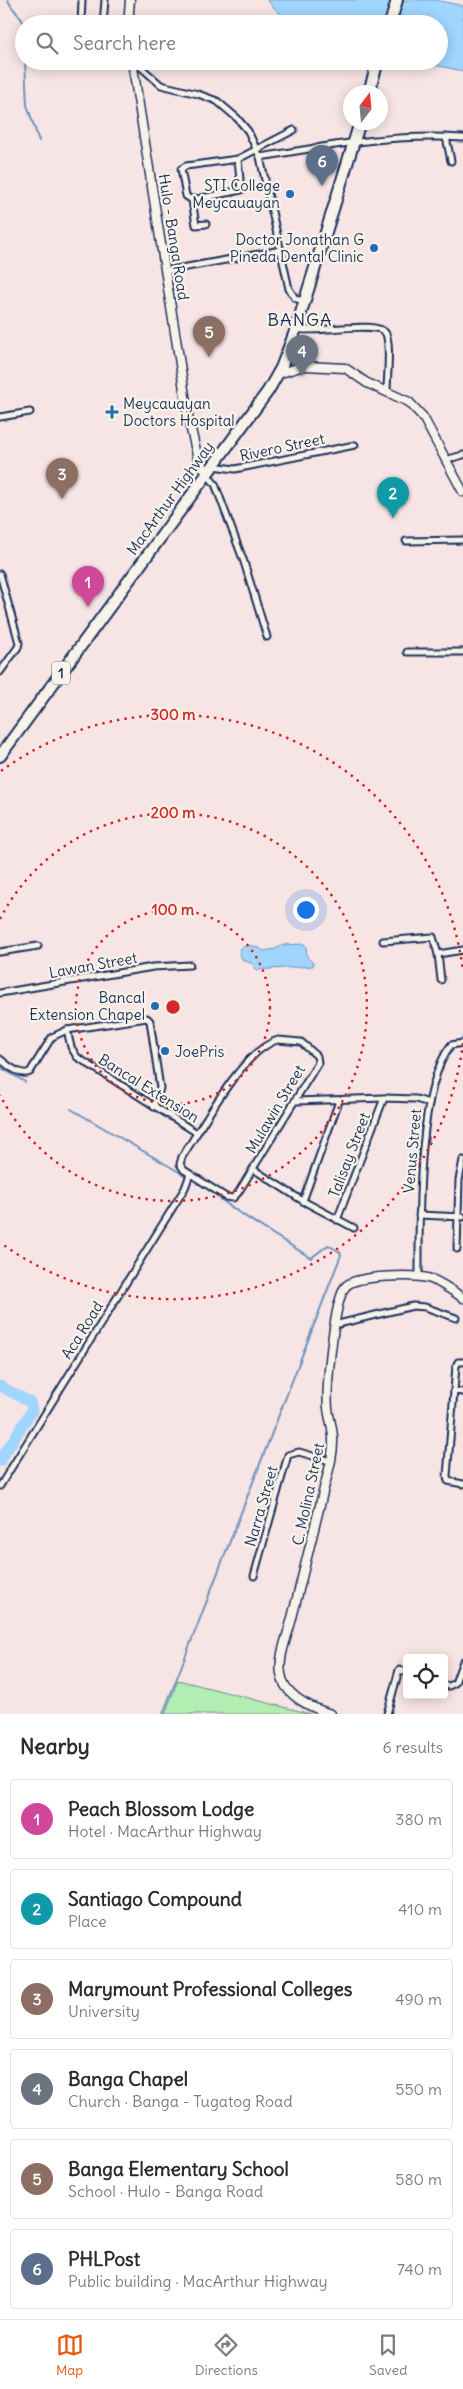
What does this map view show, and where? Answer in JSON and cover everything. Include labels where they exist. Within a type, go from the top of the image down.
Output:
[{"type":"highway","points":[[393,15],[398,0]]},
{"type":"highway","points":[[371,85],[375,70]]},
{"type":"highway","name":"MacArthur Highway","points":[[0,756],[268,391],[278,374],[296,329],[357,130]]},
{"type":"street","points":[[82,0],[82,15]]},
{"type":"street","points":[[104,15],[105,0]]},
{"type":"street","points":[[129,15],[130,0]]},
{"type":"street","name":"Hulo - Banga Road","points":[[134,70],[189,421],[198,459],[210,470]]},
{"type":"street","points":[[144,70],[161,85],[198,94],[217,101],[243,124],[260,157],[290,292],[295,298],[304,302]]},
{"type":"street","points":[[238,159],[241,190],[192,200],[186,196],[181,169],[186,166],[238,159],[294,130]]},
{"type":"street","points":[[260,157],[354,141],[400,137],[463,138]]},
{"type":"street","points":[[446,137],[451,160]]},
{"type":"street","points":[[192,200],[196,225],[206,224]]},
{"type":"street","points":[[165,271],[281,250]]},
{"type":"street","points":[[296,329],[308,331],[371,327],[383,330],[387,338],[388,392]]},
{"type":"street","points":[[289,346],[299,352]]},
{"type":"street","points":[[278,374],[302,367],[345,368],[367,383],[403,398],[419,411],[463,492]]},
{"type":"street","points":[[0,417],[30,412]]},
{"type":"street","name":"Rivero Street","points":[[210,470],[235,469],[356,445]]},
{"type":"street","points":[[445,460],[463,455]]},
{"type":"street","points":[[210,470],[244,562],[267,637]]},
{"type":"street","points":[[406,541],[463,540]]},
{"type":"street","points":[[0,574],[19,643],[0,672]]},
{"type":"street","points":[[407,652],[463,652]]},
{"type":"street","points":[[383,940],[433,937],[438,954],[441,980]]},
{"type":"street","points":[[0,952],[38,946]]},
{"type":"street","points":[[438,954],[463,950]]},
{"type":"street","name":"Lawan Street","points":[[0,993],[153,967],[190,965]]},
{"type":"street","points":[[0,1059],[21,1073],[26,1074],[30,1072],[52,1037],[67,1030],[146,1018],[150,1021],[160,1088],[154,1107]]},
{"type":"street","name":"Bancal Extension","points":[[67,1030],[71,1047],[77,1057],[197,1134],[182,1157],[180,1164],[190,1174]]},
{"type":"street","name":"Mulawin Street","points":[[197,1134],[229,1083],[257,1052],[273,1041],[282,1039],[301,1042],[317,1056],[318,1063],[252,1169]]},
{"type":"street","name":"Venus Street","points":[[419,1276],[419,1215],[429,1102],[445,1053],[452,1045],[463,1043]]},
{"type":"street","points":[[296,1101],[384,1098],[416,1099],[429,1102]]},
{"type":"street","name":"Talisay Street","points":[[337,1220],[384,1098]]},
{"type":"street","points":[[303,1201],[339,1101]]},
{"type":"street","points":[[457,1249],[463,1160]]},
{"type":"street","points":[[190,1174],[230,1198],[238,1193],[252,1169],[303,1201],[354,1228]]},
{"type":"street","name":"Aca Road","points":[[0,1486],[185,1188],[190,1174]]},
{"type":"street","points":[[419,1215],[460,1217]]},
{"type":"street","name":"C. Molina Street","points":[[331,1714],[300,1699],[284,1685],[281,1673],[284,1650],[307,1564],[334,1438],[327,1407],[334,1325],[342,1291],[348,1284],[364,1280],[419,1276],[436,1281],[463,1298]]},
{"type":"street","points":[[334,1325],[413,1306],[425,1307],[456,1318]]},
{"type":"street","points":[[463,1362],[458,1362],[456,1366],[447,1479],[463,1484]]},
{"type":"street","points":[[454,1391],[463,1392]]},
{"type":"street","name":"Narra Street","points":[[254,1576],[288,1455],[299,1452],[330,1461]]},
{"type":"street","points":[[448,1686],[455,1683],[463,1662]]},
{"type":"street","points":[[387,1714],[400,1670],[403,1671]]},
{"type":"green space","points":[[178,1680],[311,1714],[165,1714]]},
{"type":"water","points":[[267,0],[436,0],[463,6],[463,71],[448,68],[448,15],[282,15]]},
{"type":"water","points":[[304,944],[307,957],[313,963],[313,966],[256,970],[253,964],[243,960],[240,955],[240,949],[246,946],[256,947],[264,951],[276,949],[282,945]]},
{"type":"waterway","points":[[8,0],[18,15]]},
{"type":"waterway","points":[[25,70],[27,105],[39,141]]},
{"type":"waterway","points":[[0,1067],[25,1082]]},
{"type":"waterway","points":[[71,1109],[186,1176]]},
{"type":"waterway","points":[[197,1184],[204,1184]]},
{"type":"waterway","points":[[163,1714],[341,1255],[340,1252],[328,1245],[311,1258],[240,1213],[211,1189]]},
{"type":"waterway","points":[[0,1386],[30,1402],[32,1410],[0,1461]]},
{"type":"tunnel","points":[[299,352],[303,366]]},
{"type":"place","name":"PHLPost","points":[[322,186]]},
{"type":"place","name":"STI College Meycauayan","points":[[290,194]]},
{"type":"place","name":"Doctor Jonathan G Pineda Dental Clinic","points":[[374,248]]},
{"type":"place","name":"Banga Elementary School","points":[[209,357]]},
{"type":"place","name":"Banga Chapel","points":[[302,376]]},
{"type":"place","name":"Meycauayan Doctors Hospital","points":[[112,412]]},
{"type":"place","name":"Marymount Professional Colleges","points":[[62,499]]},
{"type":"place","name":"Santiago Compound","points":[[393,518]]},
{"type":"place","name":"Peach Blossom Lodge","points":[[88,607]]},
{"type":"place","name":"Bancal Extension Chapel","points":[[155,1006]]},
{"type":"place","name":"JoePris","points":[[165,1051]]},
{"type":"district","name":"BANGA","points":[[300,319]]}]
